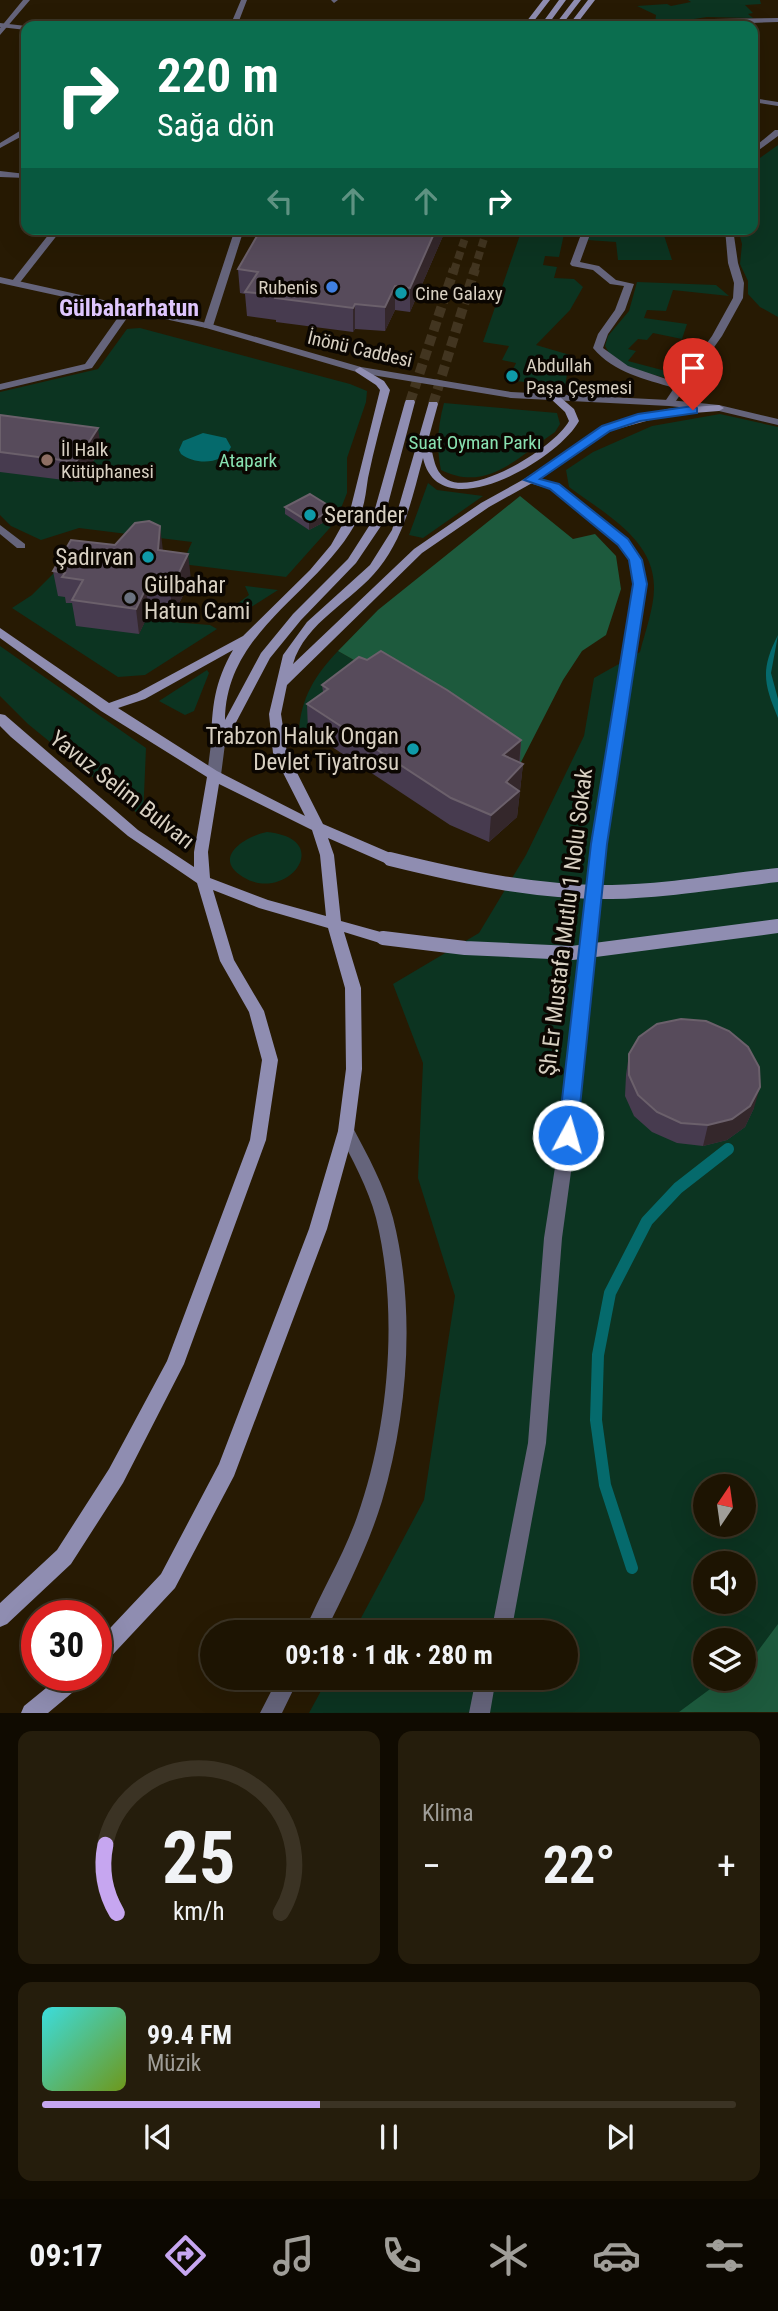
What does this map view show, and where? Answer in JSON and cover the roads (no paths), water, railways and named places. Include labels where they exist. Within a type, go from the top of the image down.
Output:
[{"type":"main road","points":[[530,21],[547,0]]},
{"type":"main road","points":[[547,21],[564,0]]},
{"type":"main road","points":[[561,21],[578,0]]},
{"type":"main road","points":[[575,21],[593,0]]},
{"type":"main road","points":[[106,708],[141,696],[244,639],[315,570],[340,540],[355,513],[385,390],[380,383],[360,370]]},
{"type":"main road","points":[[425,435],[427,466],[432,474],[447,484],[470,488],[508,474],[568,433],[574,421],[570,411],[556,399]]},
{"type":"main road","points":[[218,744],[265,656],[297,617],[352,561],[377,523],[410,402]]},
{"type":"main road","points":[[112,1641],[168,1581],[227,1469],[318,1230],[346,1131],[354,1069],[353,988],[334,924],[327,855],[318,828],[280,753],[275,714],[289,655],[311,625],[374,566],[398,530],[433,404]]},
{"type":"main road","points":[[280,686],[308,655],[418,551],[485,505],[530,480],[606,429],[667,412],[719,408]]},
{"type":"main road","points":[[0,632],[106,708],[214,775],[318,828],[390,859],[467,879],[535,889],[614,892],[778,874]]},
{"type":"main road","points":[[218,744],[215,717],[218,695],[244,639]]},
{"type":"main road","name":"Yavuz Selim Bulvarı","points":[[0,718],[133,833],[204,881],[264,904],[383,938],[465,948],[572,953],[778,926]]},
{"type":"main road","points":[[0,1616],[64,1557],[116,1476],[175,1364],[258,1140],[270,1060],[256,1011],[228,961],[204,881],[201,852],[214,775]]},
{"type":"main road","points":[[31,1713],[58,1691]]},
{"type":"street","points":[[0,33],[3,25],[27,0]]},
{"type":"street","points":[[234,21],[244,0]]},
{"type":"street","points":[[713,21],[778,20]]},
{"type":"street","points":[[3,25],[21,27]]},
{"type":"street","points":[[758,101],[778,104]]},
{"type":"street","points":[[758,148],[778,132]]},
{"type":"street","points":[[0,146],[21,134]]},
{"type":"street","points":[[0,174],[21,176]]},
{"type":"street","points":[[15,283],[53,235]]},
{"type":"street","points":[[208,326],[238,235]]},
{"type":"street","points":[[586,235],[575,264],[596,268],[613,282],[629,284],[620,310],[603,334],[598,348],[608,360],[621,367],[678,386]]},
{"type":"street","points":[[669,402],[678,386],[717,336],[738,298],[739,283],[730,235]]},
{"type":"street","name":"İnönü Caddesi","points":[[0,280],[208,326],[360,370],[556,399],[669,402],[719,408],[778,422]]},
{"type":"street","points":[[0,387],[88,366],[129,309]]},
{"type":"street","name":"Şh.Er Mustafa Mutlu 1 Nolu Sokak","points":[[503,1620],[537,1443],[553,1238],[568,1135],[599,844],[640,584],[635,560],[623,542],[554,487],[530,480]]},
{"type":"street","points":[[0,528],[21,545]]},
{"type":"street","points":[[214,775],[218,744]]},
{"type":"street","points":[[321,1620],[345,1574],[373,1500],[390,1420],[397,1333],[392,1251],[374,1185],[346,1131]]},
{"type":"street","points":[[270,1713],[282,1690]]},
{"type":"street","points":[[479,1713],[484,1690]]},
{"type":"water","points":[[203,433],[226,438],[231,447],[222,457],[208,461],[194,460],[181,454],[179,450],[183,441]]},
{"type":"water","points":[[778,635],[771,673],[778,699],[778,718],[767,686],[766,668]]},
{"type":"waterway","points":[[632,1568],[605,1485],[596,1420],[598,1355],[610,1293],[647,1221],[678,1188],[728,1149]]},
{"type":"tunnel","points":[[454,271],[466,235]]},
{"type":"tunnel","points":[[474,271],[485,235]]},
{"type":"tunnel","points":[[410,402],[454,269]]},
{"type":"tunnel","points":[[433,404],[475,269]]},
{"type":"place","name":"Rubenis","points":[[332,287]]},
{"type":"place","name":"Cine Galaxy","points":[[401,293]]},
{"type":"place","name":"Abdullah Paşa Çeşmesi","points":[[512,376]]},
{"type":"place","name":"İl Halk Kütüphanesi","points":[[47,460]]},
{"type":"place","name":"Serander","points":[[310,515]]},
{"type":"place","name":"Şadırvan","points":[[148,557]]},
{"type":"place","name":"Gülbahar Hatun Cami","points":[[130,598]]},
{"type":"place","name":"Trabzon Haluk Ongan Devlet Tiyatrosu","points":[[413,749]]},
{"type":"district","name":"Gülbaharhatun","points":[[129,308]]},
{"type":"park label","name":"Suat Oyman Parkı","points":[[475,442]]},
{"type":"park label","name":"Atapark","points":[[248,460]]}]
